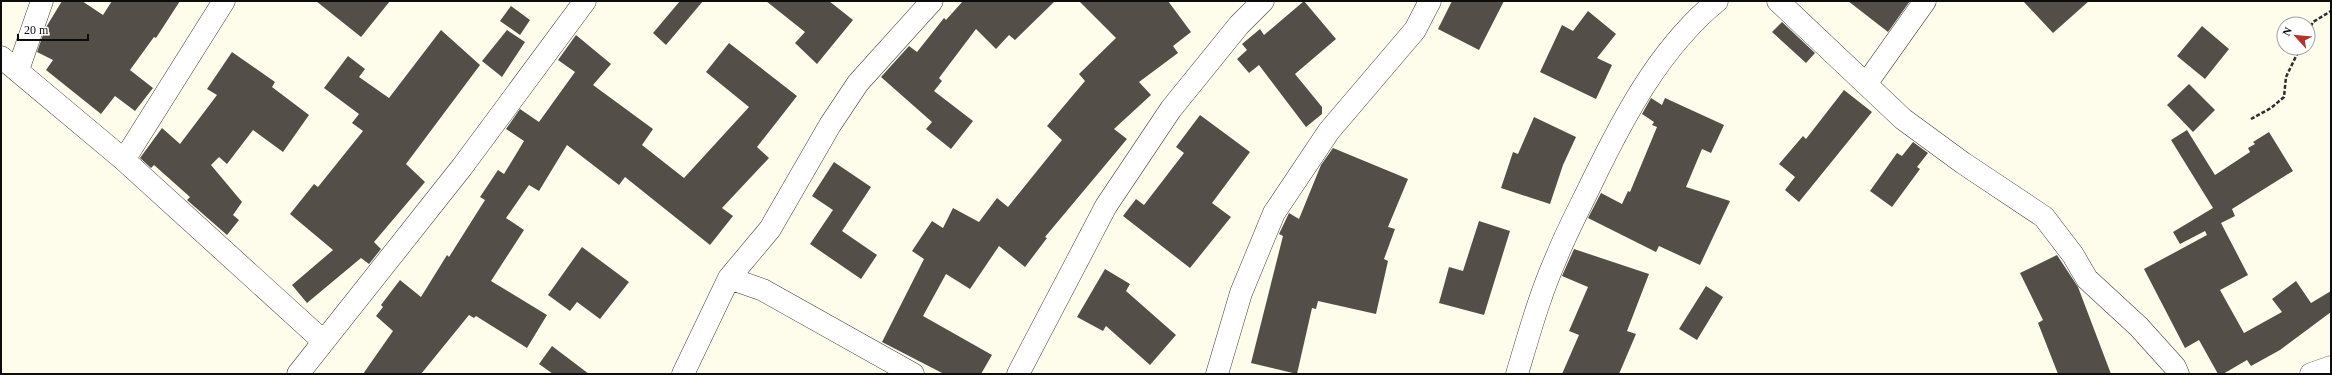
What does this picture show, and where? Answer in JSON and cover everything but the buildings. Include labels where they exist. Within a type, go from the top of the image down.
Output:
[{"type":"street","points":[[18,70],[42,1]]},
{"type":"street","points":[[124,160],[224,1]]},
{"type":"street","points":[[298,374],[462,167],[586,1]]},
{"type":"street","points":[[683,374],[729,278],[770,229],[830,125],[858,83],[932,1]]},
{"type":"street","points":[[1018,374],[1106,206],[1171,109],[1239,25],[1263,1]]},
{"type":"street","points":[[1217,374],[1241,293],[1274,213],[1329,131],[1415,30],[1430,1]]},
{"type":"street","points":[[1517,374],[1532,325],[1556,257],[1616,132],[1657,65],[1706,10],[1717,1]]},
{"type":"street","points":[[1778,1],[1903,119],[1963,163],[2044,217],[2073,255],[2087,279],[2139,327],[2175,367],[2178,374]]},
{"type":"street","points":[[1866,84],[1925,1]]},
{"type":"street","points":[[1,58],[18,70],[124,160],[323,341]]},
{"type":"street","points":[[729,278],[763,290],[913,374]]},
{"type":"street","points":[[2311,374],[2331,367]]},
{"type":"path","points":[[2316,20],[2331,10]]},
{"type":"path","points":[[2251,119],[2271,108],[2284,97],[2286,77],[2296,56]]}]
